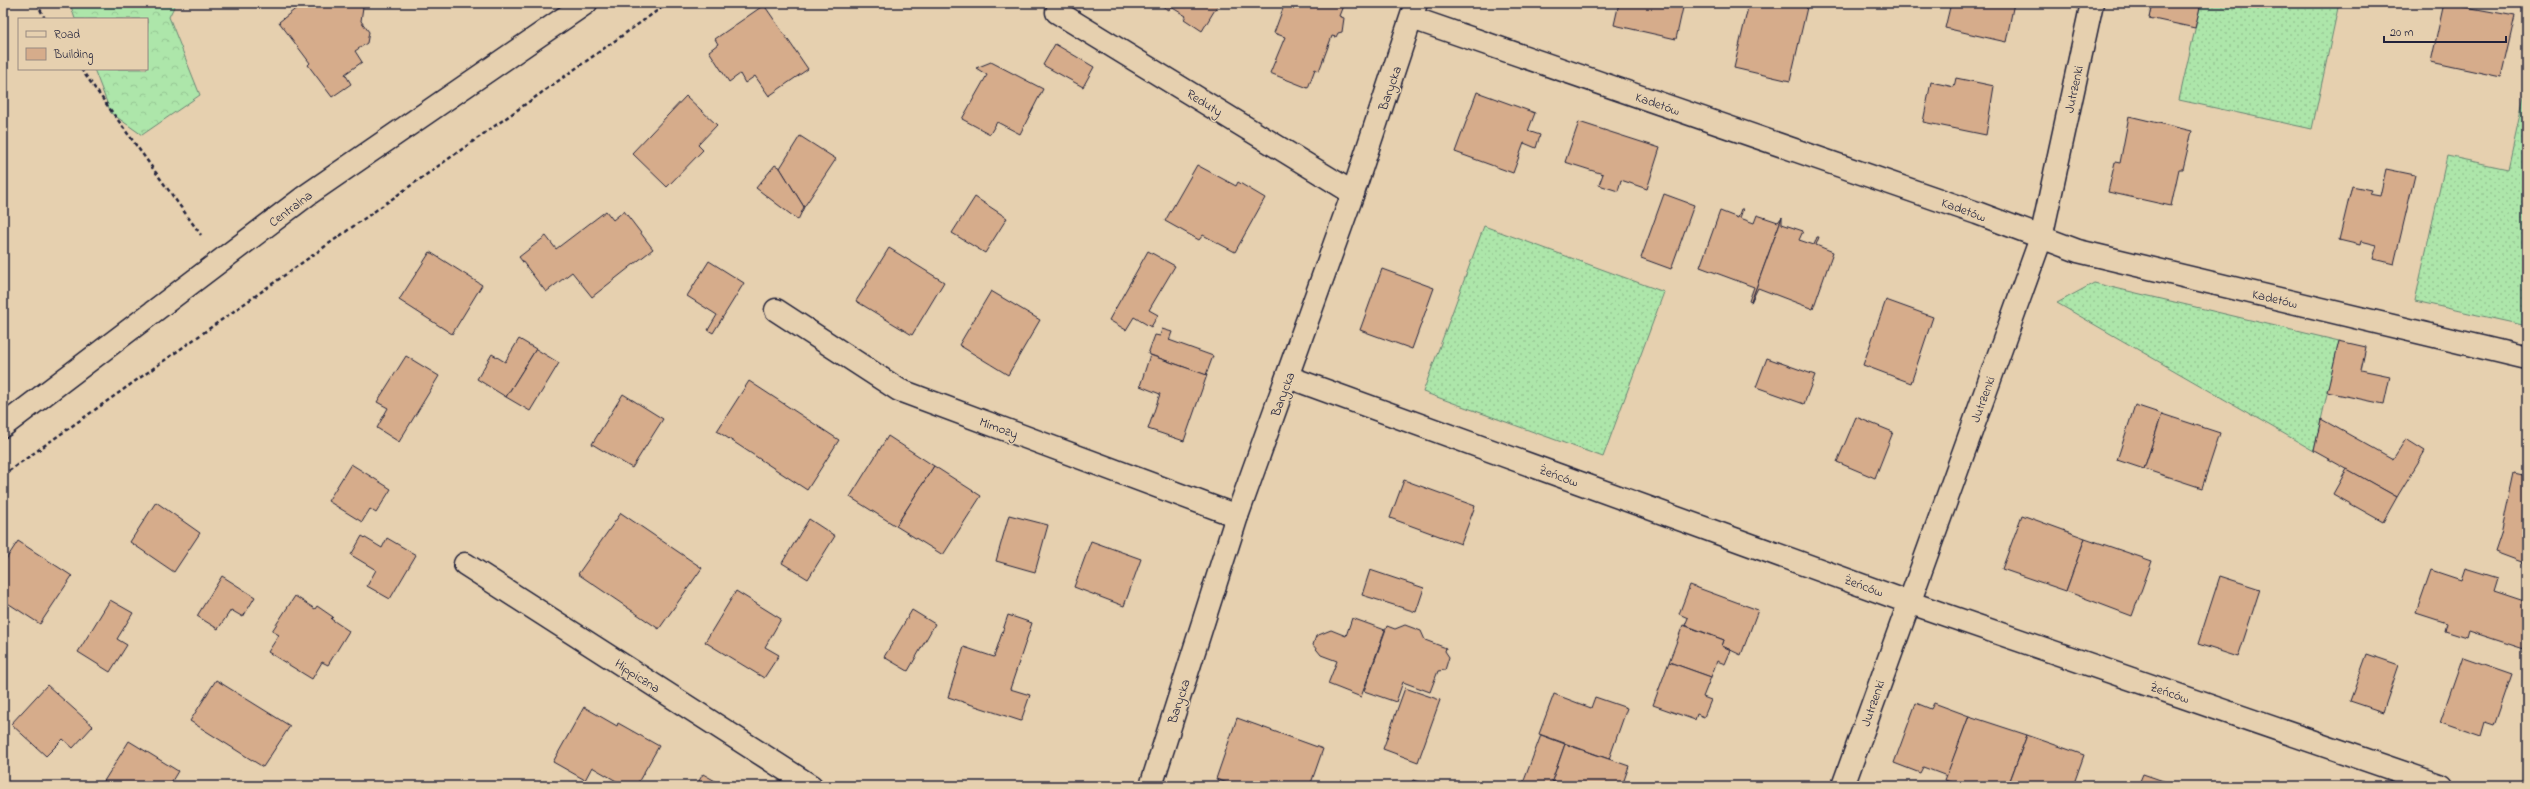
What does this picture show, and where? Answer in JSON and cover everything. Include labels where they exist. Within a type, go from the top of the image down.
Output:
[{"type":"street","name":"Centralna","points":[[3,426],[307,195],[586,3]]},
{"type":"street","name":"Jutrzenki","points":[[1843,786],[1908,602],[2041,238],[2092,3]]},
{"type":"street","name":"Kadetów","points":[[1414,11],[1977,213],[2078,251],[2527,358]]},
{"type":"street","name":"Barycka","points":[[1152,786],[1237,516],[1353,193],[1414,11]]},
{"type":"street","name":"Reduty","points":[[1057,12],[1353,193]]},
{"type":"street","name":"Mimozy","points":[[776,310],[899,390],[1237,516]]},
{"type":"street","name":"Żeńców","points":[[1288,377],[1908,602],[2442,786]]},
{"type":"street","name":"Hippiczna","points":[[465,564],[811,786]]},
{"type":"path","points":[[37,3],[44,18]]},
{"type":"path","points":[[3,475],[668,3]]},
{"type":"path","points":[[82,70],[220,261]]},
{"type":"green space","points":[[70,3],[176,3],[169,17],[200,95],[142,135],[111,113],[94,70],[148,70],[148,18],[75,18]]},
{"type":"green space","points":[[2201,3],[2339,3],[2312,129],[2179,100]]},
{"type":"green space","points":[[2527,82],[2527,326],[2415,301],[2447,156],[2508,169]]},
{"type":"green space","points":[[1484,226],[1664,292],[1603,457],[1423,392]]},
{"type":"green space","points":[[2094,283],[2339,341],[2314,451],[2057,303]]},
{"type":"building","points":[[303,3],[348,3],[363,7],[361,21],[369,32],[367,43],[355,51],[362,62],[345,74],[351,84],[332,97],[308,65],[310,63],[279,22]]},
{"type":"building","points":[[1157,3],[1219,3],[1202,31],[1184,19],[1186,16],[1171,7],[1169,10]]},
{"type":"building","points":[[1285,3],[1344,3],[1339,16],[1344,18],[1342,32],[1338,33],[1336,37],[1332,36],[1319,71],[1315,69],[1308,88],[1270,73],[1285,37],[1274,33]]},
{"type":"building","points":[[1619,3],[1684,3],[1676,39],[1614,25]]},
{"type":"building","points":[[1749,3],[1808,3],[1790,81],[1734,68]]},
{"type":"building","points":[[1951,3],[2014,3],[2006,42],[1945,28]]},
{"type":"building","points":[[2152,3],[2201,3],[2195,28],[2149,18]]},
{"type":"building","points":[[2444,3],[2515,16],[2501,77],[2431,62]]},
{"type":"building","points":[[764,5],[808,69],[769,96],[755,76],[745,83],[740,74],[729,82],[709,51],[718,44],[715,39]]},
{"type":"building","points":[[1055,44],[1094,67],[1083,87],[1043,65]]},
{"type":"building","points":[[991,62],[1043,89],[1020,134],[997,122],[990,134],[962,119],[987,75],[976,68]]},
{"type":"building","points":[[1956,78],[1994,86],[1986,135],[1923,122],[1931,82],[1954,87]]},
{"type":"building","points":[[1477,92],[1535,113],[1528,131],[1540,135],[1536,148],[1524,143],[1513,173],[1455,152]]},
{"type":"building","points":[[686,96],[717,125],[698,145],[703,150],[667,187],[632,153]]},
{"type":"building","points":[[2129,116],[2192,131],[2183,169],[2179,169],[2171,206],[2108,192],[2115,162],[2120,163]]},
{"type":"building","points":[[1579,122],[1660,148],[1647,189],[1621,180],[1618,191],[1599,185],[1603,174],[1565,162]]},
{"type":"building","points":[[800,136],[836,159],[804,207],[780,168]]},
{"type":"building","points":[[775,165],[780,168],[804,207],[798,220],[756,188]]},
{"type":"building","points":[[1197,165],[1236,186],[1238,182],[1265,198],[1235,252],[1203,235],[1199,240],[1165,221]]},
{"type":"building","points":[[2386,169],[2415,175],[2394,264],[2373,259],[2377,245],[2361,241],[2360,245],[2339,240],[2352,186],[2371,190],[2369,194],[2380,196]]},
{"type":"building","points":[[1664,194],[1694,205],[1671,269],[1641,258]]},
{"type":"building","points":[[975,197],[1007,218],[985,253],[952,233]]},
{"type":"building","points":[[1741,209],[1743,209],[1740,218],[1754,223],[1757,215],[1778,222],[1782,217],[1751,302],[1749,301],[1754,287],[1700,267],[1720,211],[1738,218]]},
{"type":"building","points":[[606,211],[613,220],[624,211],[653,249],[592,297],[572,272],[546,292],[519,257],[546,236],[556,249]]},
{"type":"building","points":[[1782,217],[1782,224],[1803,231],[1799,240],[1814,245],[1817,237],[1819,237],[1816,245],[1833,252],[1813,309],[1758,288],[1751,302]]},
{"type":"building","points":[[889,248],[944,282],[912,335],[856,301]]},
{"type":"building","points":[[1148,251],[1175,266],[1149,310],[1158,315],[1151,327],[1134,317],[1126,330],[1109,320]]},
{"type":"building","points":[[430,252],[482,285],[452,334],[399,300]]},
{"type":"building","points":[[709,261],[744,283],[713,333],[708,330],[717,315],[687,296]]},
{"type":"building","points":[[1382,269],[1434,288],[1412,349],[1360,330]]},
{"type":"building","points":[[991,291],[1040,320],[1008,375],[959,345]]},
{"type":"building","points":[[1886,300],[1933,317],[1911,383],[1863,365]]},
{"type":"building","points":[[1162,329],[1172,332],[1169,340],[1213,356],[1206,375],[1148,354],[1155,335],[1160,336]]},
{"type":"building","points":[[519,339],[536,349],[506,397],[477,379],[492,354],[505,362]]},
{"type":"building","points":[[2339,341],[2366,347],[2361,370],[2390,376],[2384,404],[2327,392]]},
{"type":"building","points":[[536,349],[559,363],[530,411],[506,397]]},
{"type":"building","points":[[1150,355],[1207,375],[1184,441],[1148,429],[1160,394],[1140,386]]},
{"type":"building","points":[[406,356],[439,376],[399,442],[377,428],[388,408],[377,402]]},
{"type":"building","points":[[1767,358],[1815,375],[1804,404],[1756,387]]},
{"type":"building","points":[[749,381],[839,440],[807,490],[717,431]]},
{"type":"building","points":[[623,394],[663,419],[632,468],[592,444]]},
{"type":"building","points":[[2135,405],[2162,414],[2144,469],[2117,460]]},
{"type":"building","points":[[2162,414],[2220,433],[2202,488],[2144,469]]},
{"type":"building","points":[[1856,417],[1893,432],[1875,478],[1837,462]]},
{"type":"building","points":[[2321,419],[2393,459],[2406,439],[2425,451],[2397,497],[2314,451]]},
{"type":"building","points":[[888,436],[934,466],[896,526],[850,497]]},
{"type":"building","points":[[351,464],[391,489],[376,513],[370,509],[362,522],[328,501]]},
{"type":"building","points":[[934,466],[981,496],[943,555],[896,526]]},
{"type":"building","points":[[2347,469],[2397,497],[2383,522],[2333,494]]},
{"type":"building","points":[[2514,473],[2527,476],[2527,564],[2495,552],[2501,534]]},
{"type":"building","points":[[1404,480],[1475,506],[1461,544],[1390,518]]},
{"type":"building","points":[[156,502],[200,533],[174,572],[130,542]]},
{"type":"building","points":[[621,513],[702,568],[659,629],[578,574]]},
{"type":"building","points":[[1009,515],[1048,525],[1035,572],[996,561]]},
{"type":"building","points":[[2022,515],[2085,538],[2066,591],[2002,569]]},
{"type":"building","points":[[809,519],[835,536],[808,579],[782,563]]},
{"type":"building","points":[[362,536],[382,548],[387,538],[416,555],[390,599],[367,586],[376,570],[351,555]]},
{"type":"building","points":[[2085,538],[2152,561],[2132,616],[2066,591]]},
{"type":"building","points":[[18,541],[72,576],[40,624],[3,600],[3,564]]},
{"type":"building","points":[[1091,541],[1141,559],[1124,606],[1074,587]]},
{"type":"building","points":[[2465,568],[2498,578],[2494,591],[2527,602],[2527,650],[2469,631],[2467,638],[2445,631],[2447,623],[2416,613],[2431,570],[2461,580]]},
{"type":"building","points":[[1370,570],[1424,588],[1416,612],[1362,595]]},
{"type":"building","points":[[222,576],[255,597],[243,617],[231,610],[218,629],[197,616]]},
{"type":"building","points":[[2220,576],[2260,589],[2238,657],[2198,644]]},
{"type":"building","points":[[1690,585],[1758,610],[1741,655],[1722,646],[1724,640],[1685,625],[1688,618],[1679,614]]},
{"type":"building","points":[[736,591],[781,619],[765,647],[779,655],[764,678],[705,642]]},
{"type":"building","points":[[295,596],[315,609],[317,606],[333,617],[331,619],[349,631],[328,665],[322,662],[312,679],[268,652],[279,635],[272,631]]},
{"type":"building","points":[[110,600],[133,613],[117,639],[127,645],[110,672],[78,652]]},
{"type":"building","points":[[912,610],[935,624],[908,671],[884,657]]},
{"type":"building","points":[[1008,615],[1032,623],[1010,689],[1030,695],[1021,721],[948,697],[964,647],[994,657]]},
{"type":"building","points":[[1352,618],[1385,630],[1361,697],[1328,684],[1337,661],[1321,655],[1313,645],[1316,636],[1331,630],[1346,636]]},
{"type":"building","points":[[1405,625],[1421,631],[1425,640],[1446,648],[1445,651],[1449,657],[1445,670],[1438,671],[1430,692],[1403,682],[1396,702],[1364,691],[1387,626],[1395,629]]},
{"type":"building","points":[[1683,625],[1724,640],[1722,646],[1731,650],[1725,664],[1717,661],[1711,677],[1669,662]]},
{"type":"building","points":[[2367,654],[2399,665],[2383,712],[2350,701]]},
{"type":"building","points":[[2463,657],[2512,674],[2494,726],[2485,723],[2481,737],[2440,723]]},
{"type":"building","points":[[1669,662],[1711,677],[1703,697],[1711,700],[1704,717],[1697,714],[1695,720],[1653,705]]},
{"type":"building","points":[[216,680],[290,726],[263,767],[190,721]]},
{"type":"building","points":[[47,685],[93,726],[73,748],[63,739],[46,756],[11,724]]},
{"type":"building","points":[[1405,688],[1440,700],[1418,762],[1383,749]]},
{"type":"building","points":[[1554,694],[1591,708],[1595,697],[1627,708],[1609,759],[1539,734]]},
{"type":"building","points":[[1916,703],[1931,709],[1934,703],[1969,716],[1947,776],[1923,767],[1920,773],[1894,763]]},
{"type":"building","points":[[584,707],[617,726],[618,723],[659,746],[636,786],[625,786],[592,767],[585,780],[553,762]]},
{"type":"building","points":[[1969,716],[2027,735],[2008,786],[1962,786],[1945,780]]},
{"type":"building","points":[[1237,718],[1323,749],[1310,786],[1236,786],[1216,779]]},
{"type":"building","points":[[1541,735],[1565,744],[1552,781],[1556,782],[1554,786],[1522,786]]},
{"type":"building","points":[[2027,735],[2084,755],[2073,786],[2008,786]]},
{"type":"building","points":[[129,741],[178,771],[169,786],[101,786]]},
{"type":"building","points":[[1565,744],[1629,766],[1622,786],[1565,786],[1552,781]]},
{"type":"building","points":[[703,774],[724,786],[696,786]]},
{"type":"building","points":[[2143,774],[2178,786],[2138,786]]},
{"type":"building","points":[[1413,780],[1430,786],[1410,786]]}]
